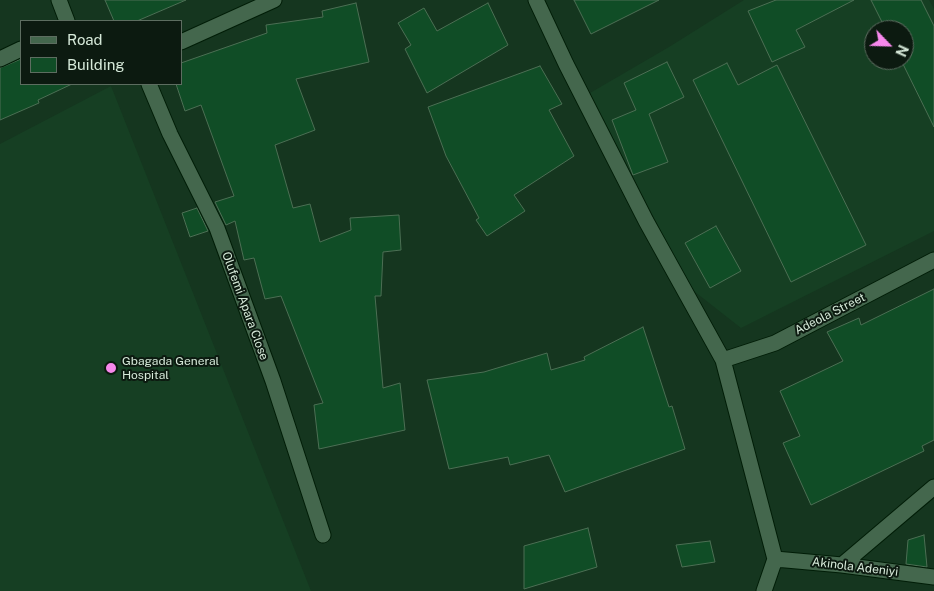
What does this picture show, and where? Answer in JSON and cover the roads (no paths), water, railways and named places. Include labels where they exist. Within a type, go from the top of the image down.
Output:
[{"type":"street","points":[[59,0],[67,20]]},
{"type":"street","points":[[182,42],[274,0]]},
{"type":"street","points":[[536,0],[646,221],[723,360],[775,559],[764,591]]},
{"type":"street","points":[[0,59],[20,49]]},
{"type":"street","name":"Olufemi Apara Close","points":[[149,85],[170,134],[217,228],[273,381],[323,535]]},
{"type":"street","name":"Adeola Street","points":[[723,360],[775,343],[934,260]]},
{"type":"street","points":[[842,565],[934,487]]},
{"type":"street","name":"Akinola Adeniyi","points":[[775,559],[842,565],[934,577]]},
{"type":"place","name":"Gbagada General Hospital","points":[[111,368]]}]
